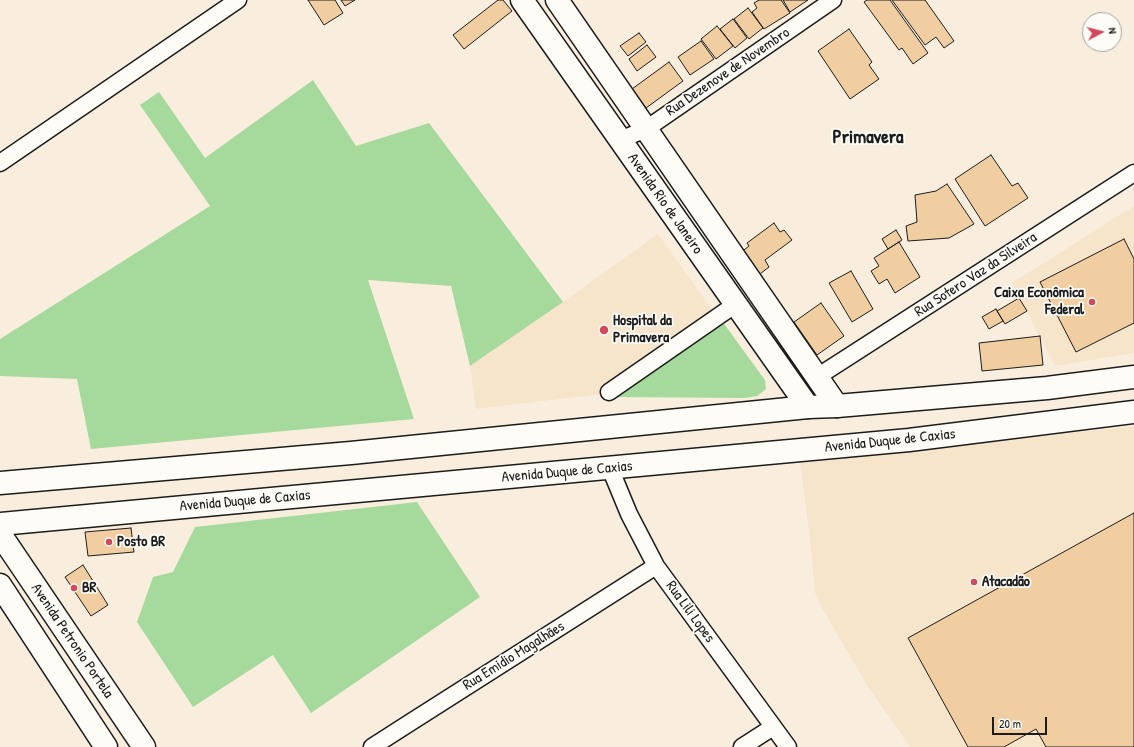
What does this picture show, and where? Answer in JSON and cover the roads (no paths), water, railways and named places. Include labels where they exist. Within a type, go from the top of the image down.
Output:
[{"type":"main road","name":"Avenida Rio de Janeiro","points":[[522,0],[808,407]]},
{"type":"main road","name":"Avenida Rio de Janeiro","points":[[556,0],[837,406]]},
{"type":"main road","points":[[0,483],[351,453],[808,407],[837,406],[1047,388],[1134,377]]},
{"type":"main road","name":"Avenida Duque de Caxias","points":[[0,524],[909,440],[1134,412]]},
{"type":"main road","name":"Avenida Petronio Portela","points":[[0,534],[144,747]]},
{"type":"main road","name":"Avenida Petronio Portela","points":[[0,585],[106,747]]},
{"type":"street","points":[[0,164],[238,0]]},
{"type":"street","name":"Rua Dezenove de Novembro","points":[[620,140],[646,129],[833,0]]},
{"type":"street","name":"Rua Sotero Vaz da Silveira","points":[[817,377],[1134,173]]},
{"type":"street","points":[[610,392],[736,304]]},
{"type":"street","name":"Rua Lili Lopes","points":[[610,468],[629,514],[656,566],[788,747]]},
{"type":"street","name":"Rua Emidio Magalhães","points":[[372,747],[656,566]]},
{"type":"street","points":[[742,747],[773,726]]},
{"type":"place","name":"Caixa Econômica Federal","points":[[1092,302]]},
{"type":"place","name":"Hospital da Primavera","points":[[604,330]]},
{"type":"place","name":"Posto BR","points":[[109,542]]},
{"type":"place","name":"Atacadão","points":[[974,582]]},
{"type":"place","name":"BR","points":[[74,588]]},
{"type":"district","name":"Primavera","points":[[868,138]]}]
